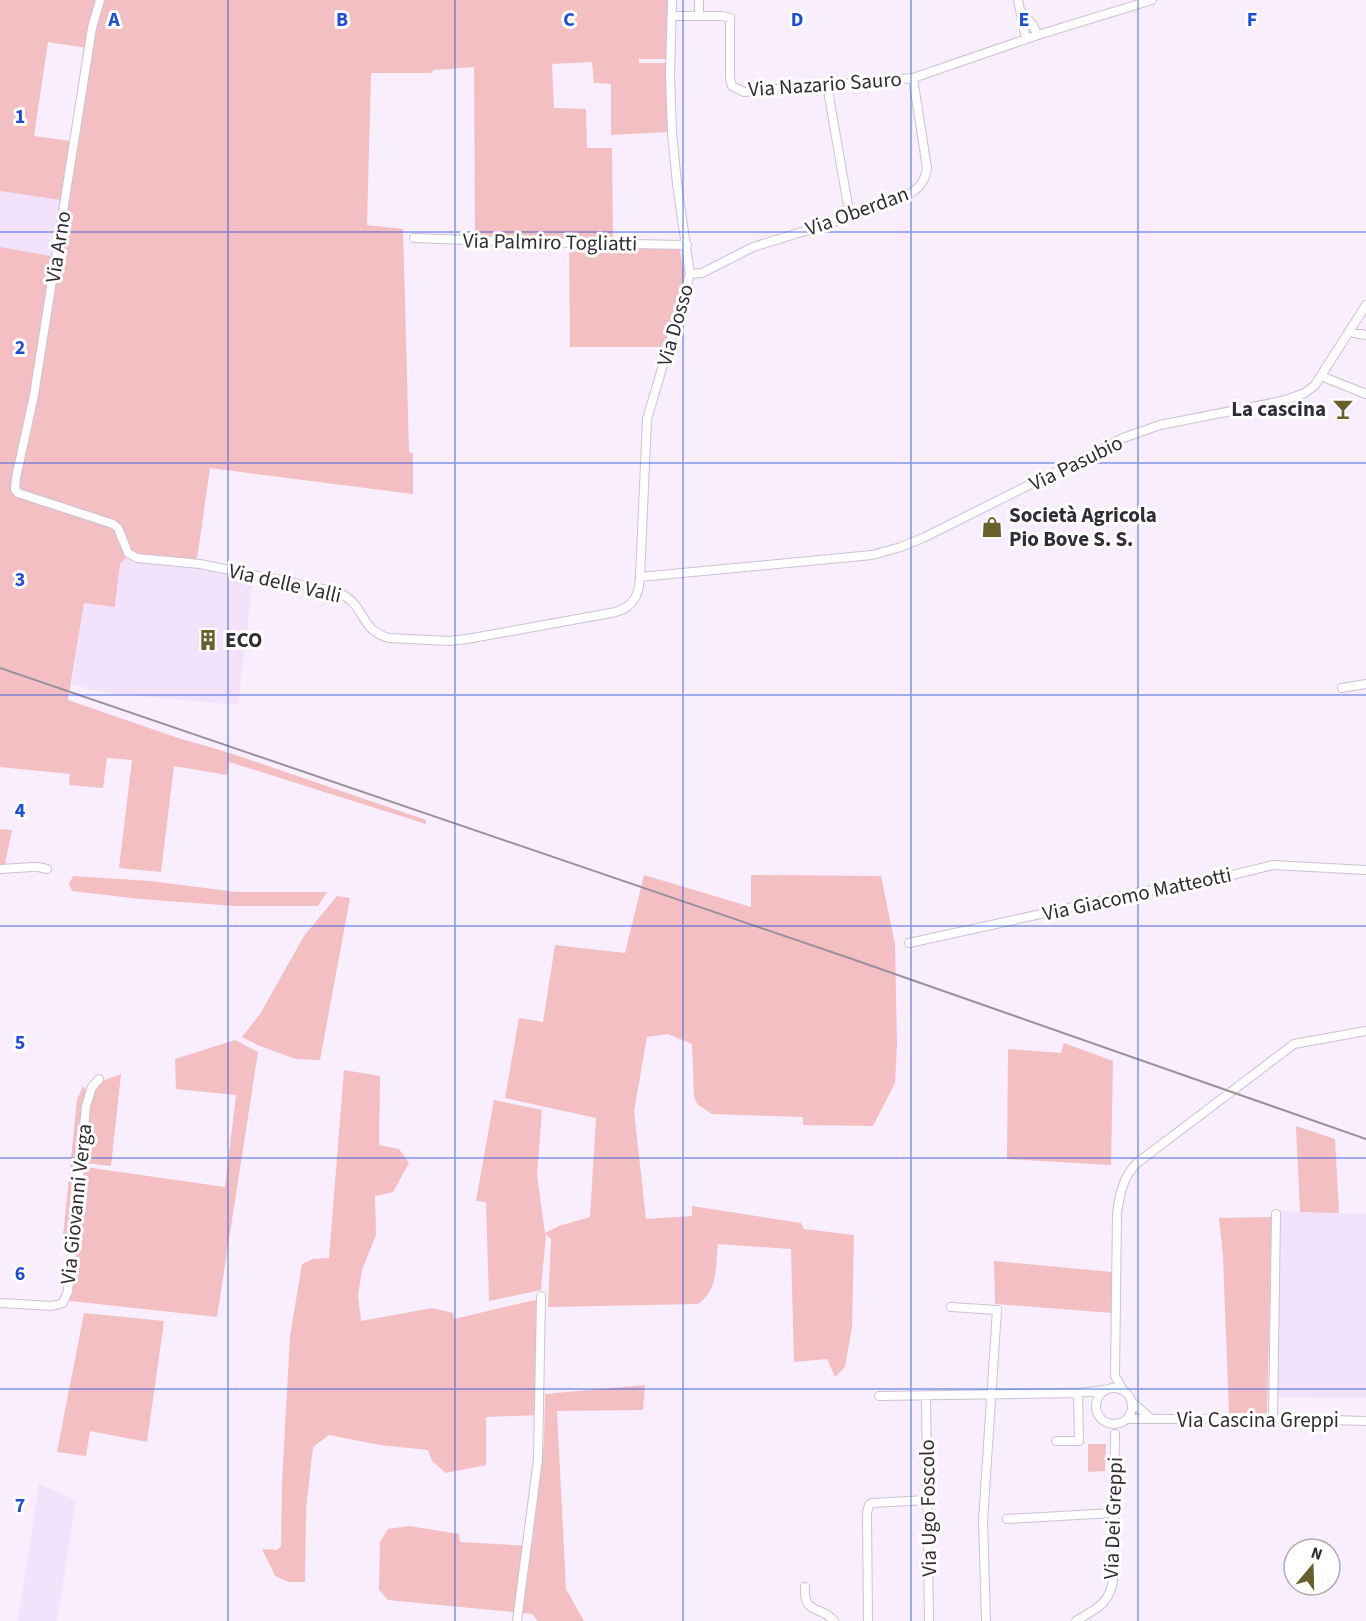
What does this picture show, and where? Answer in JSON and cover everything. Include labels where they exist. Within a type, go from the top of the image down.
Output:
[{"type":"street","name":"Via Arno","points":[[18,494],[15,489],[16,478],[34,395],[92,28],[100,0]]},
{"type":"street","name":"Via Dosso","points":[[640,577],[647,419],[690,274],[676,184],[672,132],[670,74],[672,0]]},
{"type":"street","points":[[699,0],[699,16]]},
{"type":"street","points":[[1018,0],[1026,39]]},
{"type":"street","name":"Via Nazario Sauro","points":[[672,16],[722,15],[730,18],[730,79],[732,86],[744,92],[913,78],[1038,35],[1152,0]]},
{"type":"street","points":[[1021,11],[1038,35]]},
{"type":"street","name":"Via Oberdan","points":[[690,274],[702,273],[753,247],[850,217],[911,193],[918,188],[926,175],[927,168],[913,78]]},
{"type":"street","points":[[827,85],[850,217]]},
{"type":"street","name":"Via Palmiro Togliatti","points":[[414,238],[687,245]]},
{"type":"street","name":"Via Pasubio","points":[[640,577],[872,555],[901,548],[1124,438],[1160,425],[1282,401],[1305,393],[1315,385],[1366,305]]},
{"type":"street","points":[[1349,332],[1366,335]]},
{"type":"street","points":[[1321,376],[1366,394]]},
{"type":"street","name":"Via delle Valli","points":[[18,494],[113,524],[118,528],[128,553],[137,558],[200,564],[337,592],[353,600],[367,625],[374,632],[389,638],[448,641],[467,639],[616,612],[624,609],[636,599],[640,577]]},
{"type":"street","points":[[1342,688],[1366,684]]},
{"type":"street","name":"Via Giacomo Matteotti","points":[[909,944],[1141,891],[1212,880],[1273,865],[1366,870]]},
{"type":"street","points":[[0,869],[37,868]]},
{"type":"street","points":[[1150,1418],[1132,1402],[1115,1376],[1117,1213],[1121,1190],[1128,1174],[1137,1163],[1294,1044],[1366,1030]]},
{"type":"street","name":"Via Giovanni Verga","points":[[0,1303],[52,1305],[63,1303],[66,1297],[86,1106],[92,1087],[99,1079]]},
{"type":"street","points":[[1273,1419],[1276,1214]]},
{"type":"street","points":[[517,1621],[539,1444],[541,1296]]},
{"type":"street","points":[[951,1307],[997,1310],[983,1520],[986,1621]]},
{"type":"street","points":[[1095,1406],[1096,1399],[1115,1376]]},
{"type":"street","points":[[879,1396],[1078,1393],[1117,1387],[1123,1390]]},
{"type":"street","points":[[1078,1393],[1088,1397],[1098,1415],[1115,1434],[1132,1408],[1132,1402]]},
{"type":"street","points":[[1056,1441],[1079,1441],[1078,1393]]},
{"type":"street","name":"Via Ugo Foscolo","points":[[926,1396],[929,1621]]},
{"type":"street","name":"Via Cascina Greppi","points":[[1124,1421],[1150,1418],[1158,1420],[1366,1421]]},
{"type":"street","points":[[1106,1422],[1116,1424],[1124,1421]]},
{"type":"street","name":"Via Dei Greppi","points":[[1076,1621],[1100,1606],[1110,1596],[1113,1581],[1115,1434]]},
{"type":"street","points":[[868,1621],[867,1513],[869,1504],[927,1500]]},
{"type":"street","points":[[1007,1519],[1113,1513]]},
{"type":"street","points":[[805,1587],[808,1605],[829,1615],[834,1621]]},
{"type":"shaded area","points":[[0,0],[670,0],[667,59],[639,59],[639,63],[668,63],[670,128],[667,132],[611,135],[611,84],[594,83],[592,62],[552,64],[554,108],[586,109],[587,148],[612,148],[613,245],[679,246],[686,282],[666,347],[570,347],[569,240],[475,236],[474,67],[434,70],[431,73],[371,73],[367,225],[403,229],[409,452],[413,453],[413,494],[210,468],[196,566],[128,555],[120,564],[115,607],[84,603],[68,700],[426,820],[426,824],[229,762],[227,775],[174,766],[161,872],[119,868],[132,760],[107,758],[103,788],[69,785],[70,774],[0,767],[0,247],[50,256],[53,253],[60,200],[0,191]],"holes":[[[48,42],[87,48],[71,141],[34,136]]]},
{"type":"shaded area","points":[[0,191],[60,200],[53,253],[49,256],[0,247]]},
{"type":"shaded area","points":[[127,557],[137,562],[199,568],[253,579],[238,705],[106,693],[72,684],[84,603],[116,607],[120,563]]},
{"type":"shaded area","points":[[0,829],[12,830],[5,864],[0,864]]},
{"type":"shaded area","points":[[644,875],[751,907],[751,875],[881,876],[895,944],[897,1045],[895,1083],[873,1126],[803,1125],[803,1117],[712,1114],[697,1104],[694,1096],[692,1044],[668,1034],[647,1037],[634,1111],[646,1219],[692,1216],[692,1206],[801,1223],[804,1229],[854,1235],[852,1327],[845,1367],[835,1377],[827,1359],[794,1362],[791,1249],[718,1244],[713,1284],[710,1292],[698,1304],[548,1307],[551,1239],[546,1234],[541,1290],[489,1301],[486,1202],[476,1201],[494,1100],[542,1110],[537,1175],[545,1233],[559,1226],[590,1217],[596,1118],[505,1098],[519,1018],[543,1022],[555,945],[625,953]]},
{"type":"shaded area","points":[[73,876],[150,881],[237,892],[327,892],[318,906],[235,906],[72,891],[69,884]]},
{"type":"shaded area","points":[[337,896],[350,898],[320,1060],[296,1059],[242,1037],[260,1014],[304,936]]},
{"type":"shaded area","points":[[235,1040],[258,1052],[217,1317],[70,1301],[85,1167],[225,1187],[236,1095],[176,1089],[175,1059]]},
{"type":"shaded area","points":[[1064,1043],[1113,1061],[1111,1165],[1007,1159],[1008,1049],[1061,1053]]},
{"type":"shaded area","points":[[344,1070],[380,1076],[379,1145],[399,1149],[409,1163],[393,1192],[375,1196],[376,1235],[362,1270],[358,1295],[361,1321],[432,1308],[453,1313],[454,1319],[535,1300],[539,1305],[540,1415],[486,1417],[486,1465],[446,1473],[432,1461],[428,1450],[380,1445],[329,1435],[313,1447],[306,1508],[305,1582],[289,1582],[275,1576],[262,1549],[277,1550],[281,1546],[290,1336],[302,1264],[313,1259],[329,1258]]},
{"type":"shaded area","points":[[121,1074],[111,1166],[86,1163],[88,1121],[95,1089],[99,1083]]},
{"type":"shaded area","points":[[83,1086],[86,1090],[71,1238],[63,1236],[77,1100]]},
{"type":"shaded area","points":[[1296,1126],[1335,1139],[1339,1213],[1300,1212]]},
{"type":"shaded area","points":[[1279,1211],[1366,1214],[1366,1398],[1276,1397]]},
{"type":"shaded area","points":[[1272,1217],[1267,1413],[1229,1413],[1223,1257],[1219,1218]]},
{"type":"shaded area","points":[[994,1261],[1112,1272],[1112,1313],[995,1304]]},
{"type":"shaded area","points":[[84,1313],[164,1321],[147,1442],[90,1431],[86,1456],[57,1452]]},
{"type":"shaded area","points":[[645,1385],[643,1410],[557,1411],[566,1589],[584,1621],[538,1621],[532,1614],[388,1600],[379,1590],[380,1542],[388,1529],[409,1526],[459,1534],[460,1542],[532,1546],[544,1441],[545,1394]]},
{"type":"shaded area","points":[[1088,1444],[1106,1444],[1105,1471],[1088,1472]]},
{"type":"shaded area","points":[[39,1484],[76,1500],[57,1621],[18,1621]]},
{"type":"railway","points":[[0,668],[852,959],[1366,1139]]},
{"type":"place","name":"La cascina","points":[[1343,409]]},
{"type":"place","name":"Società Agricola Pio Bove S. S.","points":[[992,527]]},
{"type":"place","name":"ECO","points":[[208,640]]}]
